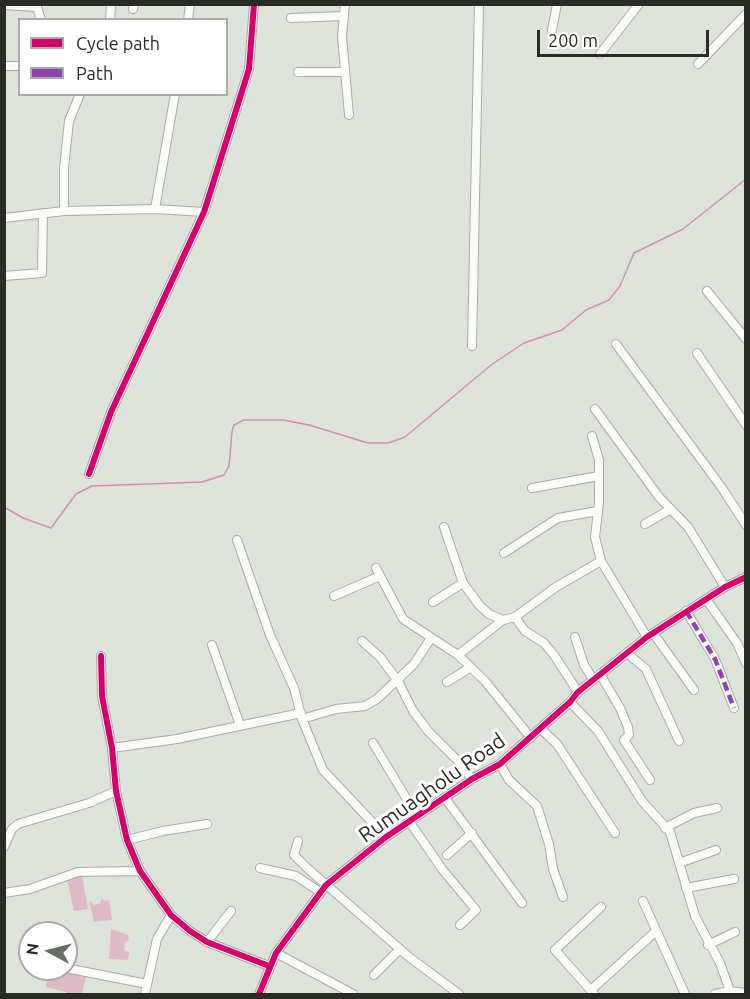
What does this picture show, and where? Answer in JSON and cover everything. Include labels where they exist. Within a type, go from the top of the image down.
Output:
[{"type":"street","points":[[89,474],[111,412],[204,212],[249,69],[254,4]]},
{"type":"street","points":[[345,4],[343,72],[349,116]]},
{"type":"street","points":[[472,346],[479,4]]},
{"type":"street","points":[[552,30],[557,4]]},
{"type":"street","points":[[600,54],[639,4]]},
{"type":"street","points":[[4,5],[36,6]]},
{"type":"street","points":[[698,64],[746,14]]},
{"type":"street","points":[[291,18],[344,16]]},
{"type":"street","points":[[298,72],[343,72]]},
{"type":"street","points":[[64,211],[64,168],[69,121],[79,96]]},
{"type":"street","points":[[155,209],[175,96]]},
{"type":"street","points":[[4,218],[64,211],[155,209],[204,212]]},
{"type":"street","points":[[4,276],[42,273],[43,213]]},
{"type":"street","points":[[706,291],[746,339]]},
{"type":"street","points":[[616,344],[722,488],[746,525]]},
{"type":"street","points":[[697,353],[746,425]]},
{"type":"street","points":[[595,409],[640,472],[688,527],[725,587]]},
{"type":"street","points":[[592,436],[599,460],[595,537],[601,561],[650,635],[694,690]]},
{"type":"street","points":[[532,488],[599,476]]},
{"type":"street","points":[[645,524],[671,509]]},
{"type":"street","points":[[504,553],[558,518],[598,511]]},
{"type":"street","points":[[444,527],[463,584],[480,606],[489,614],[502,620]]},
{"type":"street","points":[[237,540],[323,770],[386,837]]},
{"type":"street","points":[[458,655],[502,620],[515,617],[555,587],[601,561]]},
{"type":"street","points":[[334,596],[378,572],[404,619],[458,655],[471,667],[531,738]]},
{"type":"street","name":"Rumuagholu Road","points":[[259,994],[276,953],[323,888],[386,837],[472,779],[500,764],[541,729],[578,692],[650,635],[706,598],[746,577]]},
{"type":"street","points":[[433,602],[463,584]]},
{"type":"street","points":[[706,598],[737,643],[746,663]]},
{"type":"street","points":[[687,611],[718,665],[734,708]]},
{"type":"street","points":[[515,617],[525,631],[544,643],[578,692]]},
{"type":"street","points":[[575,637],[584,665],[620,708],[628,727],[629,735],[624,740],[650,780]]},
{"type":"street","points":[[112,748],[365,706],[398,681],[431,638]]},
{"type":"street","points":[[362,641],[380,657],[398,681],[413,711],[428,731],[460,763],[472,779]]},
{"type":"street","points":[[212,645],[240,725]]},
{"type":"street","points":[[628,654],[645,669],[679,741]]},
{"type":"street","points":[[101,656],[102,696],[112,748],[116,791],[127,840],[140,871],[171,915],[207,942],[269,966]]},
{"type":"street","points":[[447,682],[471,667]]},
{"type":"street","points":[[570,702],[598,730],[642,801],[674,842],[686,888],[708,945],[720,963],[730,991]]},
{"type":"street","points":[[541,729],[557,744],[615,833]]},
{"type":"street","points":[[373,743],[417,816]]},
{"type":"street","points":[[500,764],[509,780],[537,806],[549,844],[553,869],[564,897]]},
{"type":"street","points":[[4,847],[12,829],[18,824],[89,803],[116,791]]},
{"type":"street","points":[[445,798],[522,903]]},
{"type":"street","points":[[665,828],[694,813],[717,808]]},
{"type":"street","points":[[409,821],[442,868],[476,910],[460,925]]},
{"type":"street","points":[[127,840],[207,824]]},
{"type":"street","points":[[447,855],[472,833]]},
{"type":"street","points":[[297,841],[294,855],[323,888],[459,994]]},
{"type":"street","points":[[679,863],[716,850]]},
{"type":"street","points":[[260,868],[296,876],[323,888]]},
{"type":"street","points":[[4,893],[30,889],[78,872],[140,871]]},
{"type":"street","points":[[686,888],[734,879]]},
{"type":"street","points":[[643,901],[685,994]]},
{"type":"street","points":[[601,907],[555,950],[593,992],[656,933]]},
{"type":"street","points":[[207,942],[231,911]]},
{"type":"street","points":[[144,994],[157,939],[171,915]]},
{"type":"street","points":[[708,945],[735,932]]},
{"type":"street","points":[[374,975],[400,949]]},
{"type":"street","points":[[276,953],[353,994]]},
{"type":"street","points":[[78,970],[147,984]]},
{"type":"street","points":[[715,994],[730,991],[746,993]]},
{"type":"shaded area","points":[[82,875],[88,909],[74,911],[67,879]]},
{"type":"shaded area","points":[[102,898],[104,901],[109,900],[112,920],[94,922],[89,901],[94,905],[100,903]]},
{"type":"shaded area","points":[[111,929],[128,935],[129,940],[125,943],[124,950],[129,952],[128,960],[109,959]]},
{"type":"shaded area","points":[[78,975],[86,977],[82,994],[66,994],[66,992],[46,987],[46,981],[78,981]]},
{"type":"waterway","points":[[4,507],[23,518],[51,528],[76,494],[92,486],[202,482],[224,475],[229,466],[234,425],[244,420],[283,420],[309,425],[368,443],[388,443],[405,437],[491,365],[524,343],[562,330],[586,310],[609,300],[620,286],[634,253],[683,229],[746,179]]},
{"type":"marked path","points":[[686,611],[715,659],[734,708]]},
{"type":"cycle path","points":[[89,474],[111,412],[204,212],[249,69],[254,4]]},
{"type":"cycle path","points":[[259,994],[276,953],[326,885],[386,837],[472,779],[500,764],[570,702],[578,692],[647,637],[725,587],[746,577]]},
{"type":"cycle path","points":[[101,656],[102,696],[112,748],[116,791],[127,840],[140,871],[171,915],[190,931],[207,942],[269,966]]}]
